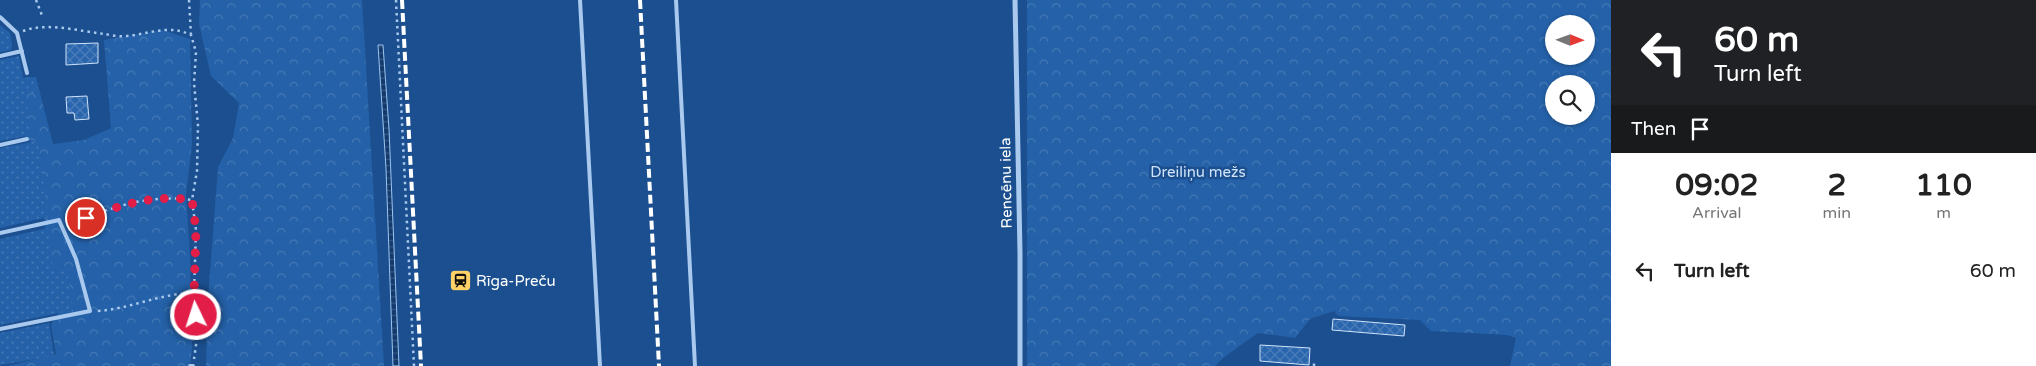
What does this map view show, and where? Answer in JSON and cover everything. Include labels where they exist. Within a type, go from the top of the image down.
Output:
[{"type":"street","name":"Rencēnu iela","points":[[1015,0],[1020,253],[1020,366]]},
{"type":"lane","points":[[580,0],[600,366]]},
{"type":"lane","points":[[676,0],[695,366]]},
{"type":"lane","points":[[0,17],[17,33],[27,73]]},
{"type":"lane","points":[[0,56],[22,51]]},
{"type":"lane","points":[[0,145],[27,139]]},
{"type":"lane","points":[[0,233],[59,220],[76,259],[90,311],[0,329]]},
{"type":"path","points":[[36,0],[43,18]]},
{"type":"path","points":[[189,0],[191,35],[196,52],[194,83],[198,125],[197,171],[192,200],[196,230],[194,294],[197,338],[192,366]]},
{"type":"path","points":[[396,0],[414,366]]},
{"type":"path","points":[[17,33],[32,28],[55,28],[126,37],[152,31],[173,29],[191,35]]},
{"type":"path","points":[[59,220],[86,218],[112,208],[138,202],[174,197],[192,200]]},
{"type":"path","points":[[90,311],[110,310],[178,293],[194,294]]},
{"type":"path","points":[[1314,361],[1314,366]]},
{"type":"green space","points":[[200,0],[362,0],[384,366],[206,366],[208,299],[218,167],[233,138],[239,103],[211,76],[199,24]]},
{"type":"green space","name":"Dreiliņu mežs","points":[[1027,0],[1611,0],[1611,366],[1510,366],[1516,338],[1507,335],[1431,331],[1420,320],[1338,316],[1334,311],[1310,319],[1295,338],[1258,333],[1215,366],[1027,366]]},
{"type":"green space","points":[[0,25],[10,33],[11,50],[0,52]]},
{"type":"green space","points":[[163,30],[190,39],[192,144],[186,195],[190,256],[192,347],[190,366],[8,366],[56,354],[51,325],[65,303],[42,284],[47,247],[38,148],[12,125],[20,78],[36,77],[53,144],[84,140],[111,128],[104,40]]},
{"type":"green space","points":[[19,56],[23,78],[35,77],[37,92],[26,94],[31,135],[0,141],[0,60]]},
{"type":"green space","points":[[38,141],[48,217],[0,228],[0,148]]},
{"type":"green space","points":[[48,228],[53,269],[67,268],[73,310],[0,325],[0,239]]},
{"type":"green space","points":[[49,323],[54,356],[0,365],[0,333]]},
{"type":"shaded area","points":[[378,45],[383,45],[389,129],[399,366],[393,366],[386,168]]},
{"type":"building","points":[[98,43],[98,63],[66,65],[66,44]]},
{"type":"building","points":[[87,96],[89,119],[75,120],[74,113],[67,113],[66,97]]},
{"type":"building","points":[[1333,319],[1405,325],[1404,336],[1332,330]]},
{"type":"building","points":[[1260,345],[1310,348],[1309,365],[1260,361]]},
{"type":"railway","points":[[402,0],[421,366]]},
{"type":"railway","points":[[640,0],[659,366]]},
{"type":"place","name":"Rīga-Preču","points":[[460,281]]},
{"type":"route","points":[[86,218],[112,208],[138,202],[174,197],[192,200],[196,230],[194,294],[196,315]]}]
